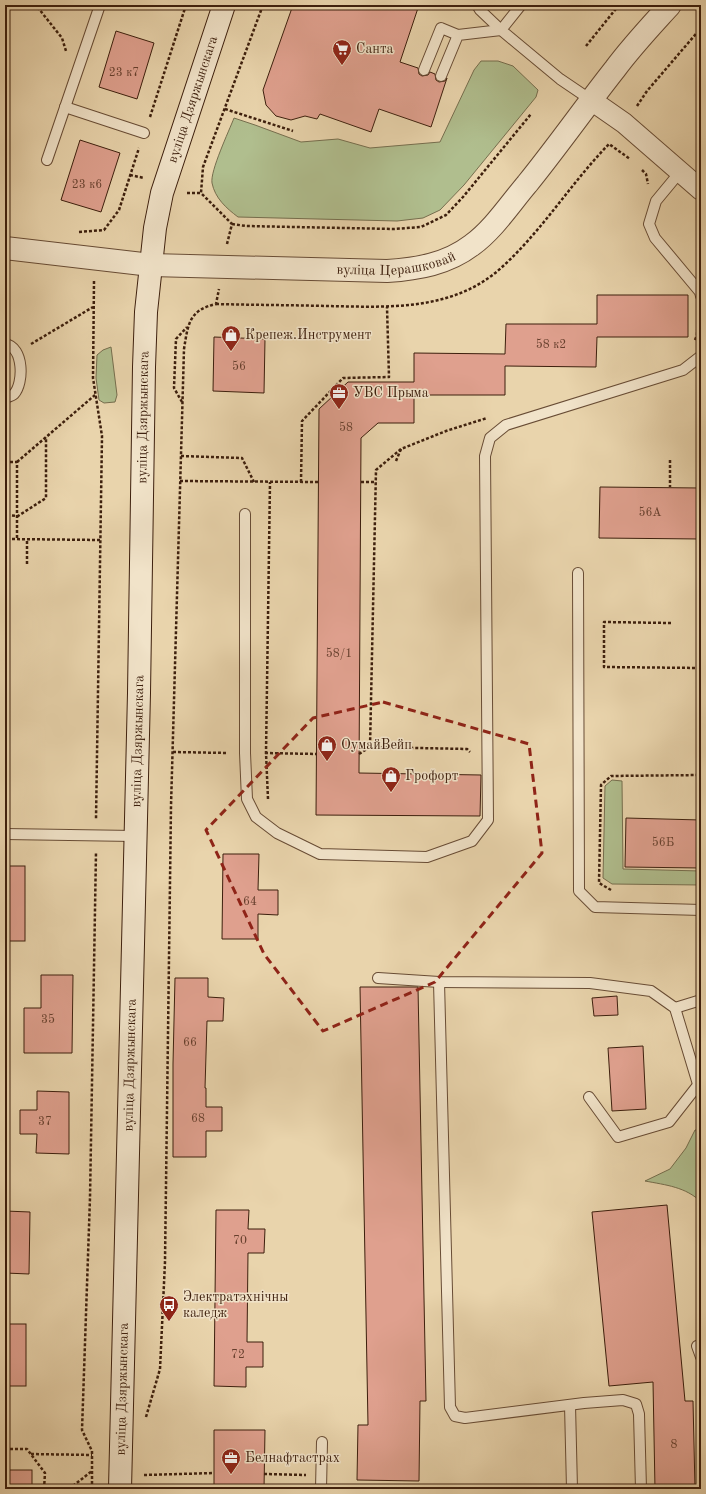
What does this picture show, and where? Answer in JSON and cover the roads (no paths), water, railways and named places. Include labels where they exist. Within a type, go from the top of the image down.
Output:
[{"type":"main road","name":"вуліца Дзяржынскага","points":[[120,1489],[134,836],[139,685],[144,367],[150,265],[162,192],[224,5]]},
{"type":"main road","name":"вуліца Церашковай","points":[[5,248],[150,265],[387,271],[409,270],[452,258],[473,245],[492,226],[553,151],[635,44],[670,5]]},
{"type":"street","points":[[591,100],[624,123],[701,190]]},
{"type":"lane","points":[[47,160],[100,5]]},
{"type":"lane","points":[[477,5],[480,10],[501,30],[560,79],[591,100]]},
{"type":"lane","points":[[424,70],[441,28],[458,35],[501,30],[521,5]]},
{"type":"lane","points":[[441,76],[458,35]]},
{"type":"lane","points":[[65,108],[144,133]]},
{"type":"lane","points":[[680,172],[656,202],[649,224],[655,238],[700,292],[701,296]]},
{"type":"lane","points":[[5,344],[17,353],[20,362],[21,376],[19,386],[13,395],[5,398]]},
{"type":"lane","points":[[245,514],[245,753],[247,799],[256,817],[277,833],[320,854],[427,857],[472,841],[488,820],[485,456],[490,438],[506,425],[683,370],[701,356]]},
{"type":"lane","points":[[578,573],[579,891],[595,907],[701,910]]},
{"type":"lane","points":[[5,834],[134,836]]},
{"type":"lane","points":[[378,978],[439,982],[590,983],[651,991],[675,1008],[700,1089],[670,1122],[618,1137],[589,1097]]},
{"type":"lane","points":[[439,982],[450,1407],[455,1416],[464,1418],[623,1400],[636,1404],[639,1414],[641,1489]]},
{"type":"lane","points":[[675,1008],[701,1000]]},
{"type":"lane","points":[[697,1346],[701,1357]]},
{"type":"lane","points":[[570,1405],[572,1489]]},
{"type":"lane","points":[[321,1489],[322,1442]]},
{"type":"place","name":"Санта","points":[[342,66]]},
{"type":"place","name":"Крепеж.Инструмент","points":[[231,352]]},
{"type":"place","name":"УВС Прыма","points":[[339,410]]},
{"type":"place","name":"ОумайВейп","points":[[327,762]]},
{"type":"place","name":"Грофорт","points":[[391,793]]},
{"type":"place","name":"Электратэхнічны каледж","points":[[169,1322]]},
{"type":"place","name":"Белнафтастрах","points":[[231,1475]]}]
